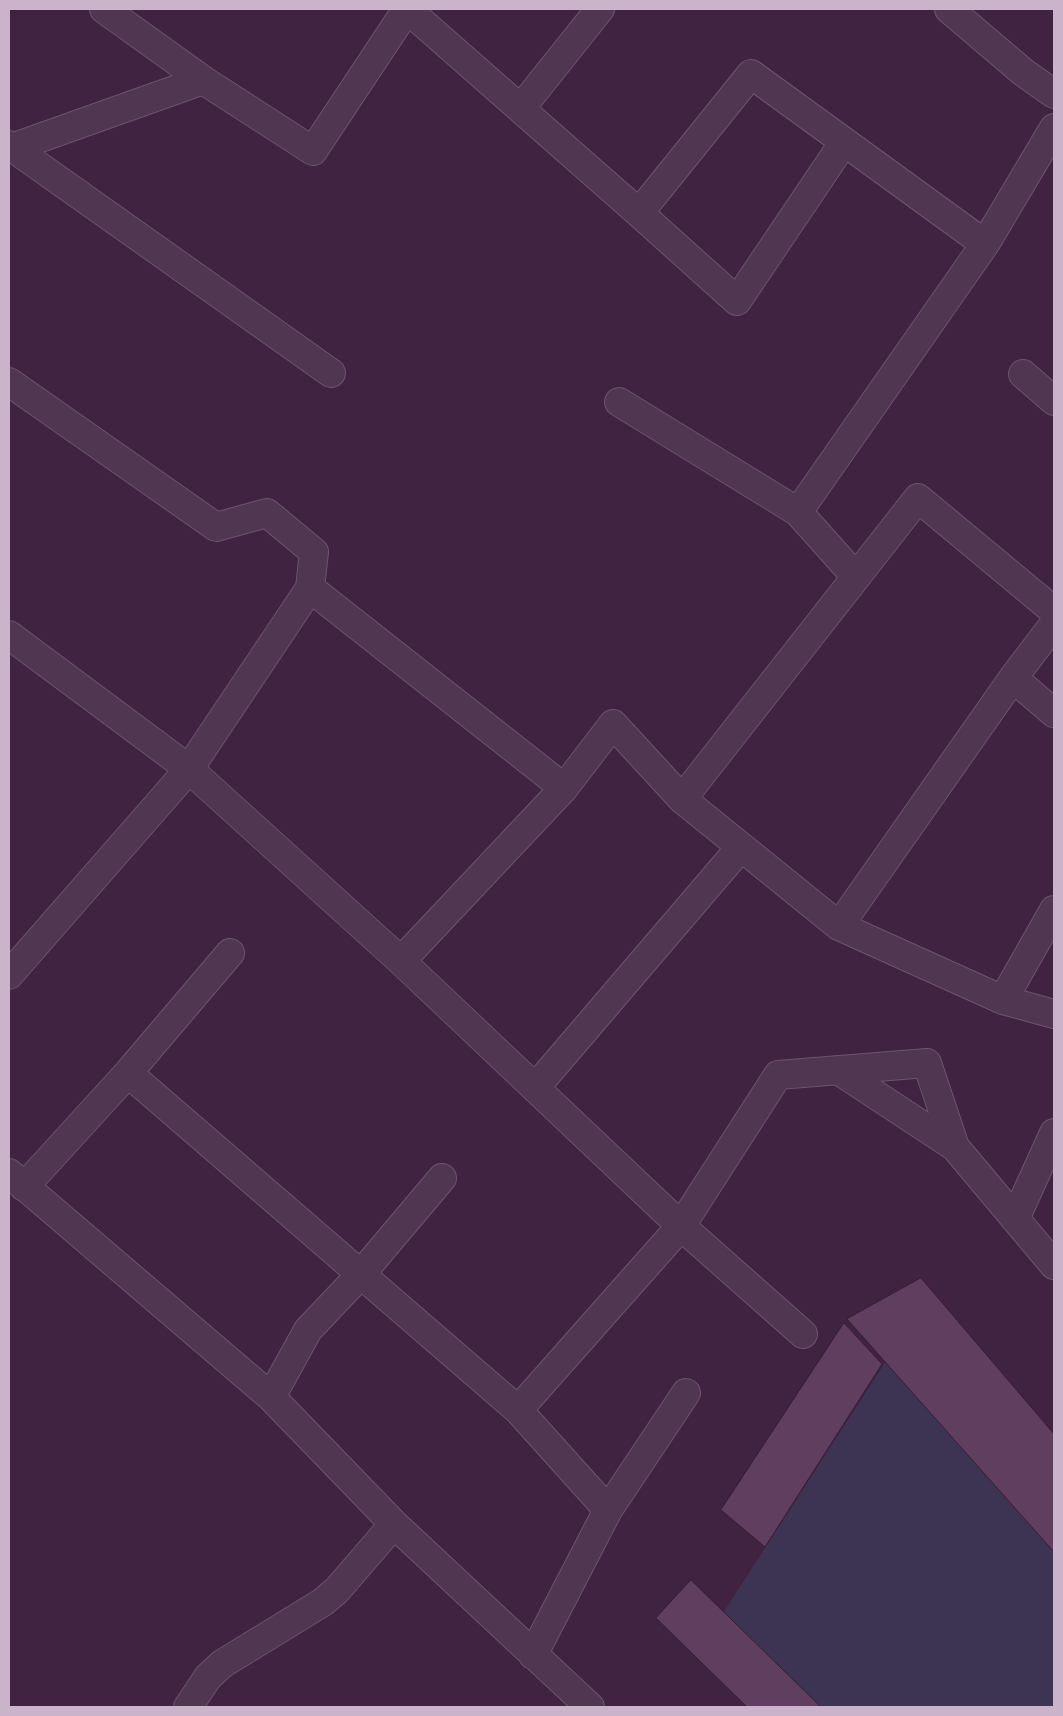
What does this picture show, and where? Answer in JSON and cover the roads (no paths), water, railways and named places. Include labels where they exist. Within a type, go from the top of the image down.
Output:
[{"type":"street","points":[[104,9],[203,80],[313,151],[407,9],[737,301],[844,142]]},
{"type":"street","points":[[520,108],[600,9]]},
{"type":"street","points":[[948,9],[1023,72],[1054,94]]},
{"type":"street","points":[[639,213],[751,74],[985,244]]},
{"type":"street","points":[[10,147],[203,80]]},
{"type":"street","points":[[798,512],[985,244],[1054,128]]},
{"type":"street","points":[[10,147],[331,373]]},
{"type":"street","points":[[1023,374],[1054,401]]},
{"type":"street","points":[[9,382],[216,526],[267,513],[314,552],[310,588],[189,769],[9,975]]},
{"type":"street","points":[[619,402],[798,512],[856,577]]},
{"type":"street","points":[[682,798],[918,498],[1054,611]]},
{"type":"street","points":[[310,588],[564,788]]},
{"type":"street","points":[[839,926],[1013,678],[1054,624]]},
{"type":"street","points":[[13,648],[189,769],[401,961],[681,1226],[803,1334]]},
{"type":"street","points":[[1013,678],[1054,713]]},
{"type":"street","points":[[401,961],[564,788],[613,724],[682,798],[839,926],[1003,1000],[1054,1014]]},
{"type":"street","points":[[535,1088],[741,847]]},
{"type":"street","points":[[1003,1000],[1054,910]]},
{"type":"street","points":[[230,953],[128,1073],[16,1180],[271,1397],[394,1524],[590,1707]]},
{"type":"street","points":[[518,1410],[681,1226],[778,1075],[927,1063],[955,1147]]},
{"type":"street","points":[[838,1070],[955,1147],[1054,1266]]},
{"type":"street","points":[[128,1073],[518,1410],[608,1510]]},
{"type":"street","points":[[1016,1219],[1054,1133]]},
{"type":"street","points":[[271,1397],[308,1330],[361,1274],[442,1178]]},
{"type":"street","points":[[533,1655],[608,1510],[686,1393]]},
{"type":"street","points":[[188,1707],[208,1677],[222,1664],[323,1602],[337,1590],[394,1524]]}]
